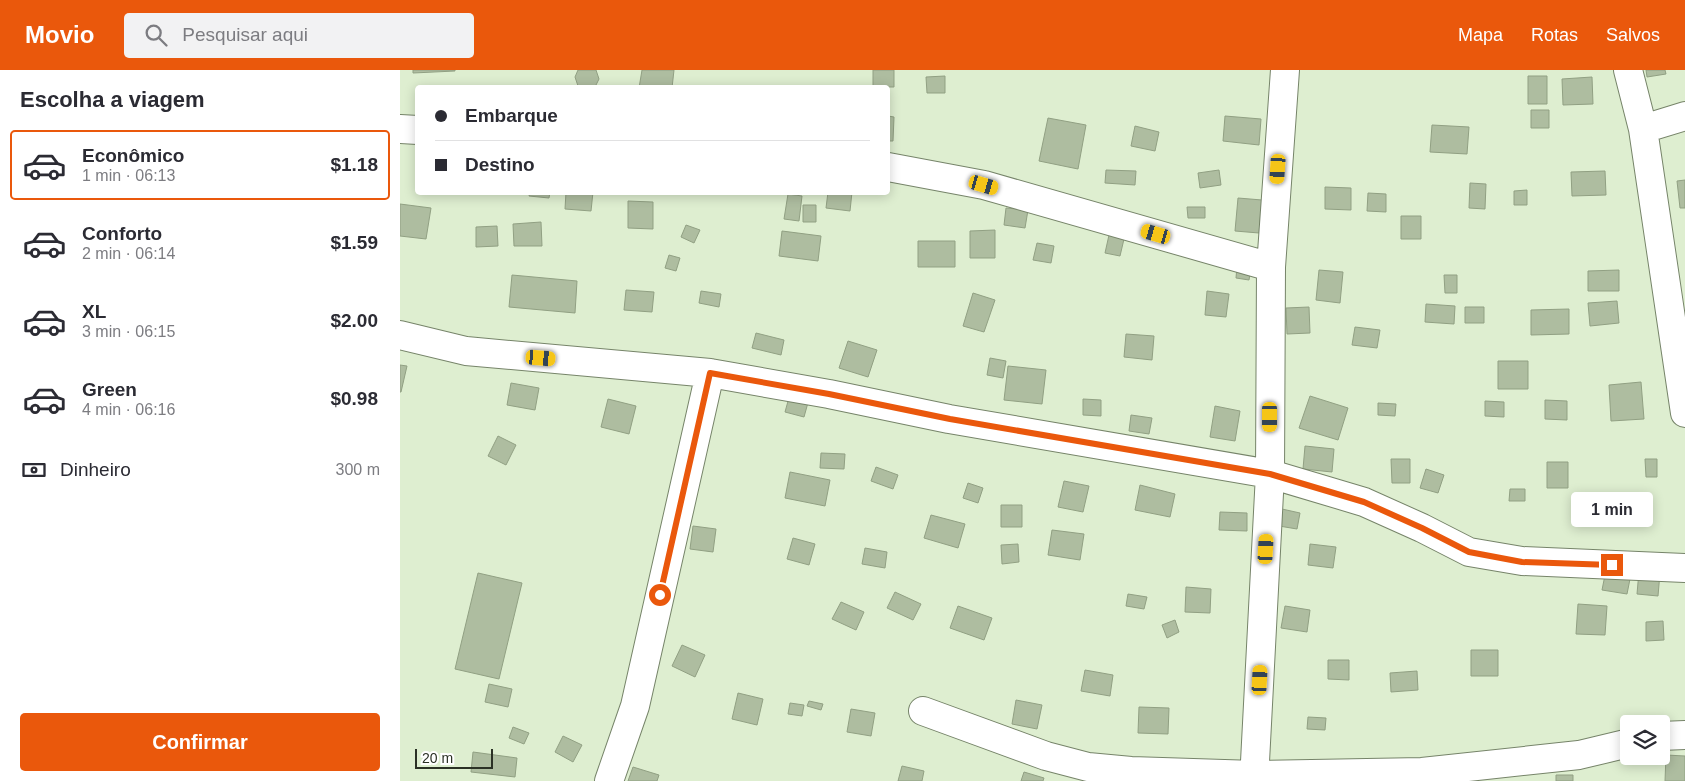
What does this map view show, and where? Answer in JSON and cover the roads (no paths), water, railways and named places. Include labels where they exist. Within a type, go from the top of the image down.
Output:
[{"type":"street","points":[[1255,778],[1270,474],[1272,267],[1285,70]]},
{"type":"street","points":[[1628,70],[1643,129],[1682,363],[1685,413]]},
{"type":"street","points":[[1643,129],[1685,116]]},
{"type":"street","points":[[400,130],[415,130]]},
{"type":"street","points":[[890,167],[984,185],[1272,267]]},
{"type":"street","points":[[400,334],[466,351],[710,373],[829,394],[950,419],[1270,474],[1364,502],[1469,552],[1522,562],[1685,568]]},
{"type":"street","points":[[608,781],[635,706],[710,373]]},
{"type":"street","points":[[923,711],[1046,756],[1088,767],[1255,778],[1422,772],[1580,755],[1620,745]]},
{"type":"street","points":[[1670,735],[1685,734]]}]
